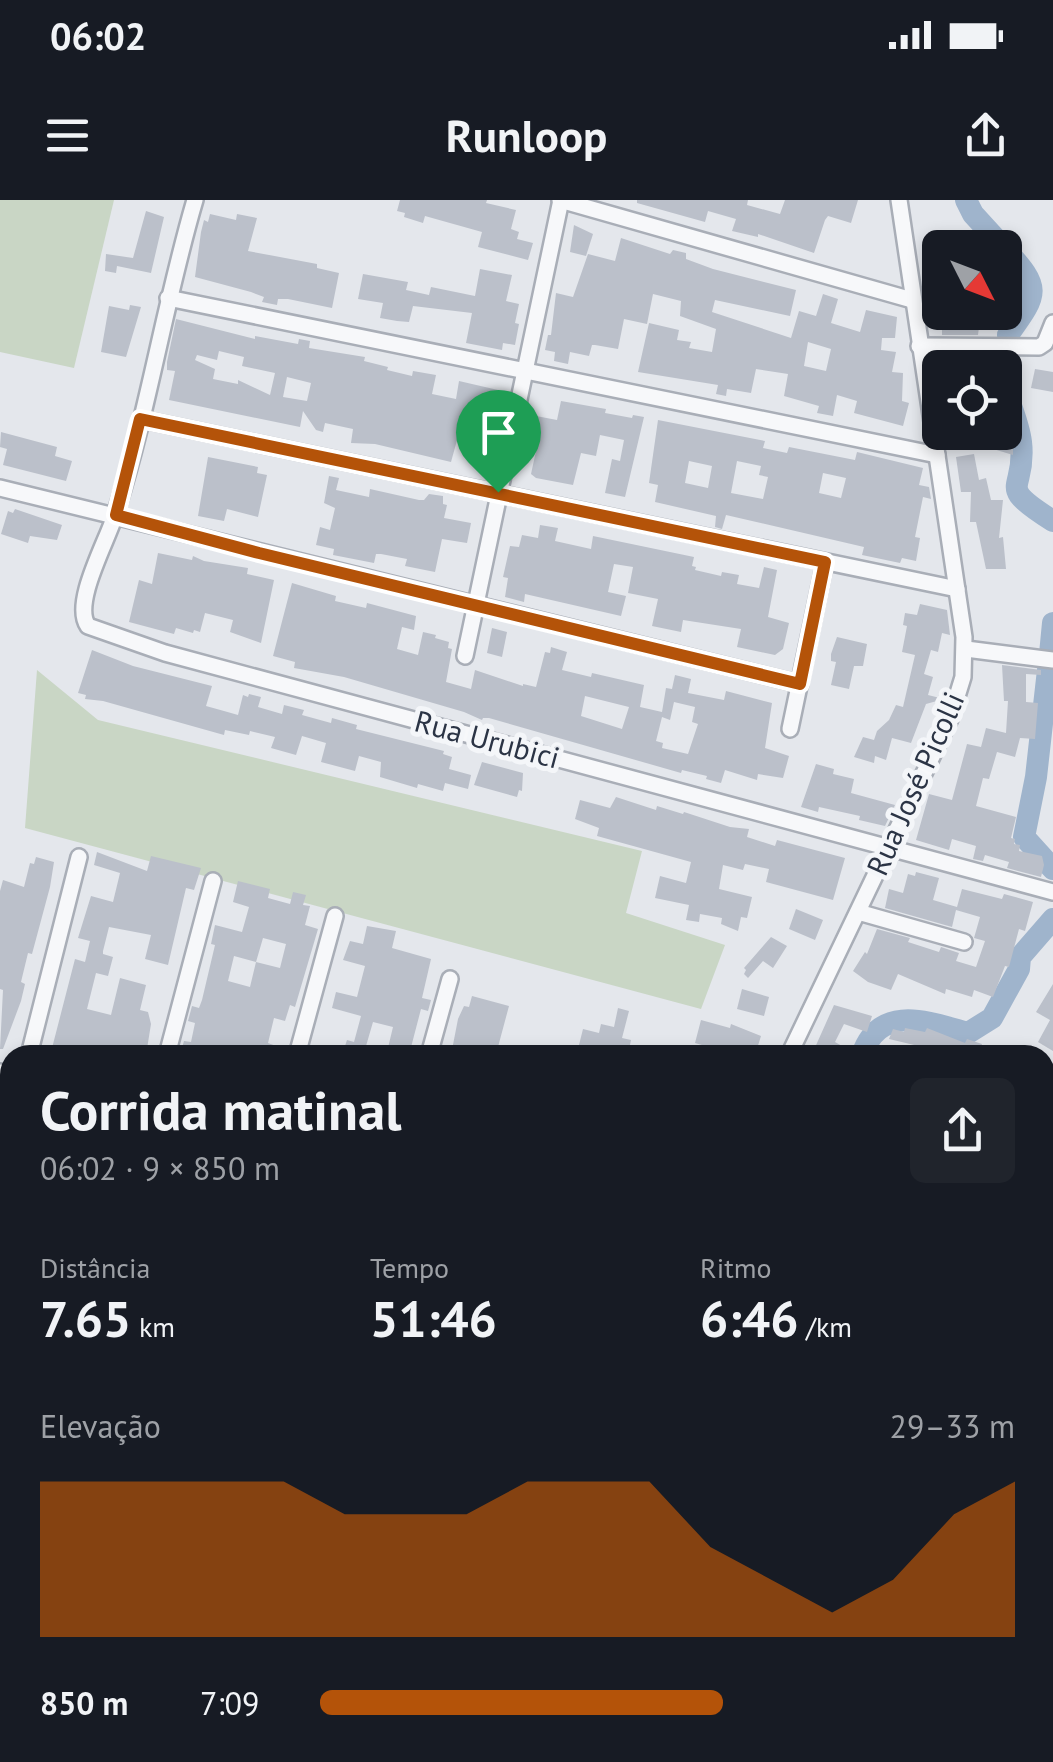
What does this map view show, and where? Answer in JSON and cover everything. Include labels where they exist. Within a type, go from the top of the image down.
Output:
[{"type":"street","points":[[116,515],[195,200]]},
{"type":"street","points":[[465,656],[561,200],[912,300]]},
{"type":"street","name":"Rua José Picolli","points":[[795,1045],[950,719],[961,687],[966,649],[898,200]]},
{"type":"street","points":[[168,298],[936,455]]},
{"type":"street","points":[[919,346],[1039,347],[1045,343],[1053,323]]},
{"type":"street","points":[[140,419],[957,589]]},
{"type":"street","points":[[0,488],[800,684]]},
{"type":"street","name":"Rua Urubici","points":[[116,515],[83,603],[88,626],[165,653],[1053,892]]},
{"type":"street","points":[[790,728],[825,562]]},
{"type":"street","points":[[966,649],[1053,660]]},
{"type":"street","points":[[31,1045],[78,857]]},
{"type":"street","points":[[170,1045],[213,881]]},
{"type":"street","points":[[858,912],[964,942]]},
{"type":"street","points":[[301,1045],[335,916]]},
{"type":"street","points":[[432,1045],[450,979]]},
{"type":"green space","points":[[0,200],[114,200],[74,368],[0,352]]},
{"type":"green space","points":[[37,670],[98,720],[642,851],[626,913],[725,945],[701,1009],[25,828]]},
{"type":"building","points":[[400,200],[487,200],[486,203],[516,210],[511,229],[519,232],[517,239],[533,243],[528,260],[478,247],[482,232],[425,216],[423,223],[404,217],[405,213],[397,211]]},
{"type":"building","points":[[637,200],[748,200],[747,205],[780,214],[785,200],[858,200],[851,223],[828,216],[814,253],[758,234],[732,231],[736,219],[708,211],[705,222]]},
{"type":"building","points":[[146,211],[164,217],[151,273],[117,266],[116,273],[105,271],[106,254],[133,258]]},
{"type":"building","points":[[210,214],[236,220],[237,214],[257,218],[248,251],[317,264],[317,268],[339,273],[332,308],[288,299],[278,299],[277,305],[262,302],[264,297],[251,292],[195,277],[201,232]]},
{"type":"building","points":[[574,225],[593,234],[586,256],[570,252]]},
{"type":"building","points":[[621,238],[670,254],[673,250],[686,253],[686,259],[713,269],[796,290],[790,316],[715,300],[712,312],[791,338],[799,311],[816,316],[823,294],[838,299],[831,323],[860,332],[866,310],[897,317],[895,338],[882,338],[881,350],[896,352],[892,372],[903,373],[902,401],[909,403],[903,426],[854,413],[857,401],[837,395],[833,416],[817,413],[819,406],[784,396],[788,374],[756,369],[751,393],[727,389],[726,396],[716,394],[718,385],[638,372],[649,323],[679,330],[677,340],[691,342],[689,348],[712,352],[716,329],[680,316],[681,301],[653,294],[647,324],[624,319],[618,349],[592,345],[589,356],[570,352],[568,364],[554,361],[555,352],[545,350],[551,335],[556,293],[573,297],[588,254],[615,261]],"holes":[[[808,342],[831,349],[826,371],[804,366]]]},
{"type":"building","points":[[480,269],[512,275],[506,301],[519,304],[515,323],[519,324],[515,345],[503,343],[502,350],[466,343],[472,313],[413,306],[409,322],[397,321],[380,318],[383,303],[358,299],[363,274],[408,282],[406,290],[429,295],[431,287],[475,296]]},
{"type":"building","points":[[130,305],[141,307],[126,357],[101,352],[109,306],[129,310]]},
{"type":"building","points":[[176,319],[255,339],[298,344],[299,339],[310,341],[309,348],[365,357],[364,361],[388,367],[387,370],[412,376],[413,371],[436,375],[432,394],[456,399],[459,381],[498,390],[485,435],[497,437],[491,464],[470,464],[478,406],[467,404],[451,462],[375,444],[351,443],[353,429],[325,423],[323,432],[316,430],[303,411],[300,427],[169,400],[175,371],[167,370]],"holes":[[[219,351],[244,357],[242,366],[275,373],[270,395],[238,380],[238,384],[213,379],[215,369],[195,360],[197,355],[217,360]],[[287,377],[311,383],[307,401],[283,397]]]},
{"type":"building","points":[[942,330],[979,330],[978,335],[942,335]]},
{"type":"building","points":[[1035,369],[1053,372],[1053,392],[1031,388]]},
{"type":"building","points":[[561,401],[606,409],[605,413],[644,417],[625,497],[605,493],[612,459],[620,461],[624,440],[600,435],[596,456],[581,453],[573,485],[531,474],[538,442],[526,440],[531,415],[557,420]]},
{"type":"building","points":[[658,420],[765,441],[763,448],[787,453],[789,447],[855,460],[857,452],[923,468],[919,485],[929,487],[931,499],[923,497],[915,537],[920,538],[916,561],[902,558],[900,563],[862,555],[864,547],[726,515],[722,529],[715,527],[716,516],[655,502],[658,485],[649,483]],"holes":[[[689,461],[712,466],[708,488],[685,483]],[[737,461],[761,466],[759,475],[768,477],[763,499],[731,493]],[[823,473],[846,478],[841,498],[819,493]]]},
{"type":"building","points":[[1,432],[57,447],[55,456],[72,461],[66,481],[3,465],[7,449],[0,447]]},
{"type":"building","points":[[974,454],[979,480],[986,478],[991,500],[1003,500],[999,538],[1003,537],[1006,569],[986,569],[976,522],[970,522],[971,492],[961,492],[956,457]]},
{"type":"building","points":[[208,457],[258,467],[257,473],[267,475],[258,517],[227,509],[224,521],[198,516]]},
{"type":"building","points":[[329,476],[339,478],[336,490],[369,497],[370,489],[419,500],[429,494],[443,496],[443,504],[447,505],[444,518],[471,523],[467,543],[442,539],[435,572],[405,566],[407,559],[381,554],[376,554],[374,563],[333,555],[334,549],[316,545],[320,527],[330,530],[335,508],[324,503]]},
{"type":"building","points":[[15,509],[62,525],[57,540],[30,536],[28,543],[1,534],[8,511],[13,513]]},
{"type":"building","points":[[540,525],[558,528],[555,541],[591,549],[593,536],[694,557],[695,570],[721,576],[722,572],[739,575],[737,584],[759,588],[764,567],[777,570],[768,617],[789,623],[783,649],[775,655],[737,647],[741,629],[683,620],[681,632],[652,626],[658,599],[628,593],[633,567],[614,564],[608,592],[626,596],[621,616],[525,594],[524,602],[505,597],[508,578],[503,577],[510,546],[519,547],[522,535],[538,538]]},
{"type":"building","points":[[158,553],[248,568],[247,574],[274,580],[261,643],[230,632],[233,620],[205,613],[200,632],[193,633],[176,628],[174,634],[129,622],[139,580],[152,584]]},
{"type":"building","points":[[292,583],[336,596],[335,601],[366,608],[367,603],[416,616],[414,630],[402,627],[397,649],[418,655],[423,632],[449,642],[448,648],[452,649],[446,682],[471,689],[475,670],[536,687],[545,652],[550,653],[551,647],[567,652],[562,670],[644,685],[640,707],[662,712],[666,688],[672,689],[675,675],[691,679],[688,693],[724,700],[726,691],[772,703],[765,748],[789,756],[783,778],[758,774],[757,780],[725,770],[721,783],[489,718],[482,720],[344,677],[294,668],[295,662],[273,656]],"holes":[[[585,696],[629,707],[622,729],[581,716]],[[674,702],[695,707],[692,722],[698,724],[688,754],[662,748],[663,743],[656,741],[662,717],[670,720]]]},
{"type":"building","points":[[920,604],[947,610],[950,635],[942,633],[938,652],[931,650],[924,674],[933,677],[928,695],[944,699],[926,704],[911,743],[892,738],[886,760],[875,756],[874,763],[854,757],[863,737],[874,740],[896,705],[903,707],[915,655],[902,652],[907,626],[903,625],[905,613],[917,615]]},
{"type":"building","points":[[492,628],[507,632],[502,657],[487,653]]},
{"type":"building","points":[[837,637],[867,644],[863,666],[854,666],[849,689],[831,685],[836,662],[831,661],[831,654]]},
{"type":"building","points":[[92,650],[133,666],[212,686],[206,706],[238,715],[243,695],[249,694],[261,697],[258,707],[282,714],[284,705],[304,710],[302,715],[331,723],[332,718],[357,725],[356,729],[444,751],[452,757],[449,769],[471,775],[468,789],[445,783],[443,791],[418,784],[417,788],[380,777],[381,762],[359,756],[355,771],[321,762],[326,743],[302,736],[296,755],[271,748],[275,737],[225,730],[224,735],[85,699],[86,695],[78,693]]},
{"type":"building","points":[[1002,665],[1041,670],[1041,675],[1026,674],[1026,702],[1038,703],[1035,739],[1020,738],[1015,757],[997,752],[989,779],[983,778],[976,806],[1016,817],[1011,838],[1020,845],[1019,851],[1042,856],[1041,877],[1007,868],[1009,862],[985,855],[983,861],[973,859],[976,846],[952,839],[949,850],[916,840],[929,794],[952,800],[967,744],[981,747],[986,728],[1006,733],[1008,701],[1004,701]]},
{"type":"building","points":[[482,762],[523,773],[522,791],[517,797],[474,785]]},
{"type":"building","points":[[816,764],[834,769],[833,774],[854,779],[851,793],[895,805],[885,826],[859,820],[860,816],[801,807]]},
{"type":"building","points":[[616,797],[656,810],[657,806],[749,829],[747,837],[775,846],[777,840],[845,858],[833,900],[766,882],[769,869],[745,864],[743,870],[723,865],[719,889],[752,897],[747,918],[741,917],[738,931],[721,924],[722,918],[700,914],[699,922],[686,920],[689,905],[655,898],[660,876],[686,883],[691,862],[597,836],[599,828],[575,819],[580,800],[610,808]]},
{"type":"building","points":[[97,852],[147,871],[151,856],[201,868],[194,890],[186,888],[168,965],[145,959],[151,935],[109,927],[103,951],[113,957],[108,976],[96,973],[87,1009],[111,1015],[120,978],[146,985],[140,1010],[148,1012],[151,1024],[148,1045],[53,1045],[75,959],[85,962],[90,941],[78,938],[91,896],[113,902],[120,873],[94,865]]},
{"type":"building","points":[[36,857],[54,862],[32,954],[28,953],[21,982],[25,984],[21,1001],[4,1045],[0,1045],[0,891],[3,880],[24,887],[30,863],[34,864]]},
{"type":"building","points":[[916,872],[939,878],[933,900],[957,907],[962,889],[1033,902],[1025,931],[1019,929],[1009,967],[1005,966],[993,997],[974,990],[972,997],[946,989],[945,994],[898,974],[891,990],[868,982],[853,971],[867,954],[877,929],[910,938],[908,942],[939,952],[941,947],[959,953],[956,961],[976,967],[985,941],[974,938],[980,917],[956,910],[952,927],[885,908],[889,889],[903,893],[908,874],[915,876]]},
{"type":"building","points":[[238,881],[270,889],[268,898],[290,904],[293,892],[306,895],[303,905],[310,906],[305,925],[318,929],[295,1007],[290,1005],[285,1021],[274,1018],[268,1043],[273,1045],[183,1045],[184,1041],[191,1042],[195,1023],[188,1021],[192,1006],[199,1008],[202,1000],[215,945],[211,944],[215,925],[242,932],[249,907],[233,902]],"holes":[[[263,938],[286,944],[280,968],[256,962]],[[234,956],[256,962],[250,987],[228,981]]]},
{"type":"building","points":[[796,909],[823,920],[815,940],[789,929]]},
{"type":"building","points":[[367,926],[396,931],[392,948],[431,959],[422,998],[431,1000],[428,1011],[421,1009],[412,1045],[389,1045],[393,1027],[373,1022],[366,1045],[345,1045],[347,1040],[354,1042],[361,1016],[332,1008],[336,992],[357,997],[365,966],[343,960],[350,941],[363,944]]},
{"type":"building","points":[[771,937],[787,946],[773,968],[763,961],[748,978],[744,968]]},
{"type":"building","points":[[1053,984],[1053,1045],[1038,1042],[1050,1020],[1036,1012]]},
{"type":"building","points":[[742,989],[769,997],[764,1016],[737,1009]]},
{"type":"building","points":[[472,996],[509,1006],[499,1045],[453,1045],[458,1019],[464,1006],[469,1007]]},
{"type":"building","points":[[834,1005],[872,1016],[867,1032],[844,1024],[835,1042],[840,1045],[816,1045]]},
{"type":"building","points":[[618,1008],[629,1011],[622,1038],[631,1040],[630,1045],[579,1045],[583,1029],[599,1033],[601,1024],[614,1027]]},
{"type":"building","points":[[701,1020],[730,1028],[731,1024],[761,1036],[758,1045],[695,1043]]},
{"type":"building","points":[[905,1028],[925,1032],[927,1028],[965,1043],[967,1039],[982,1044],[914,1045],[889,1039],[893,1029],[904,1032]]},
{"type":"waterway","points":[[966,200],[988,230]]},
{"type":"waterway","points":[[1022,269],[1032,291],[1022,314]]},
{"type":"waterway","points":[[1008,335],[1011,330]]},
{"type":"waterway","points":[[1022,450],[1018,493],[1053,521]]},
{"type":"waterway","points":[[1050,654],[1053,623]]},
{"type":"waterway","points":[[1048,670],[1036,777],[1024,837],[1053,869]]},
{"type":"waterway","points":[[867,1045],[881,1028],[893,1022],[922,1021],[968,1033],[992,1018],[1019,969],[1020,957],[1053,919]]},
{"type":"route","points":[[140,419],[498,492],[825,562],[800,684],[116,515],[140,419]]}]
